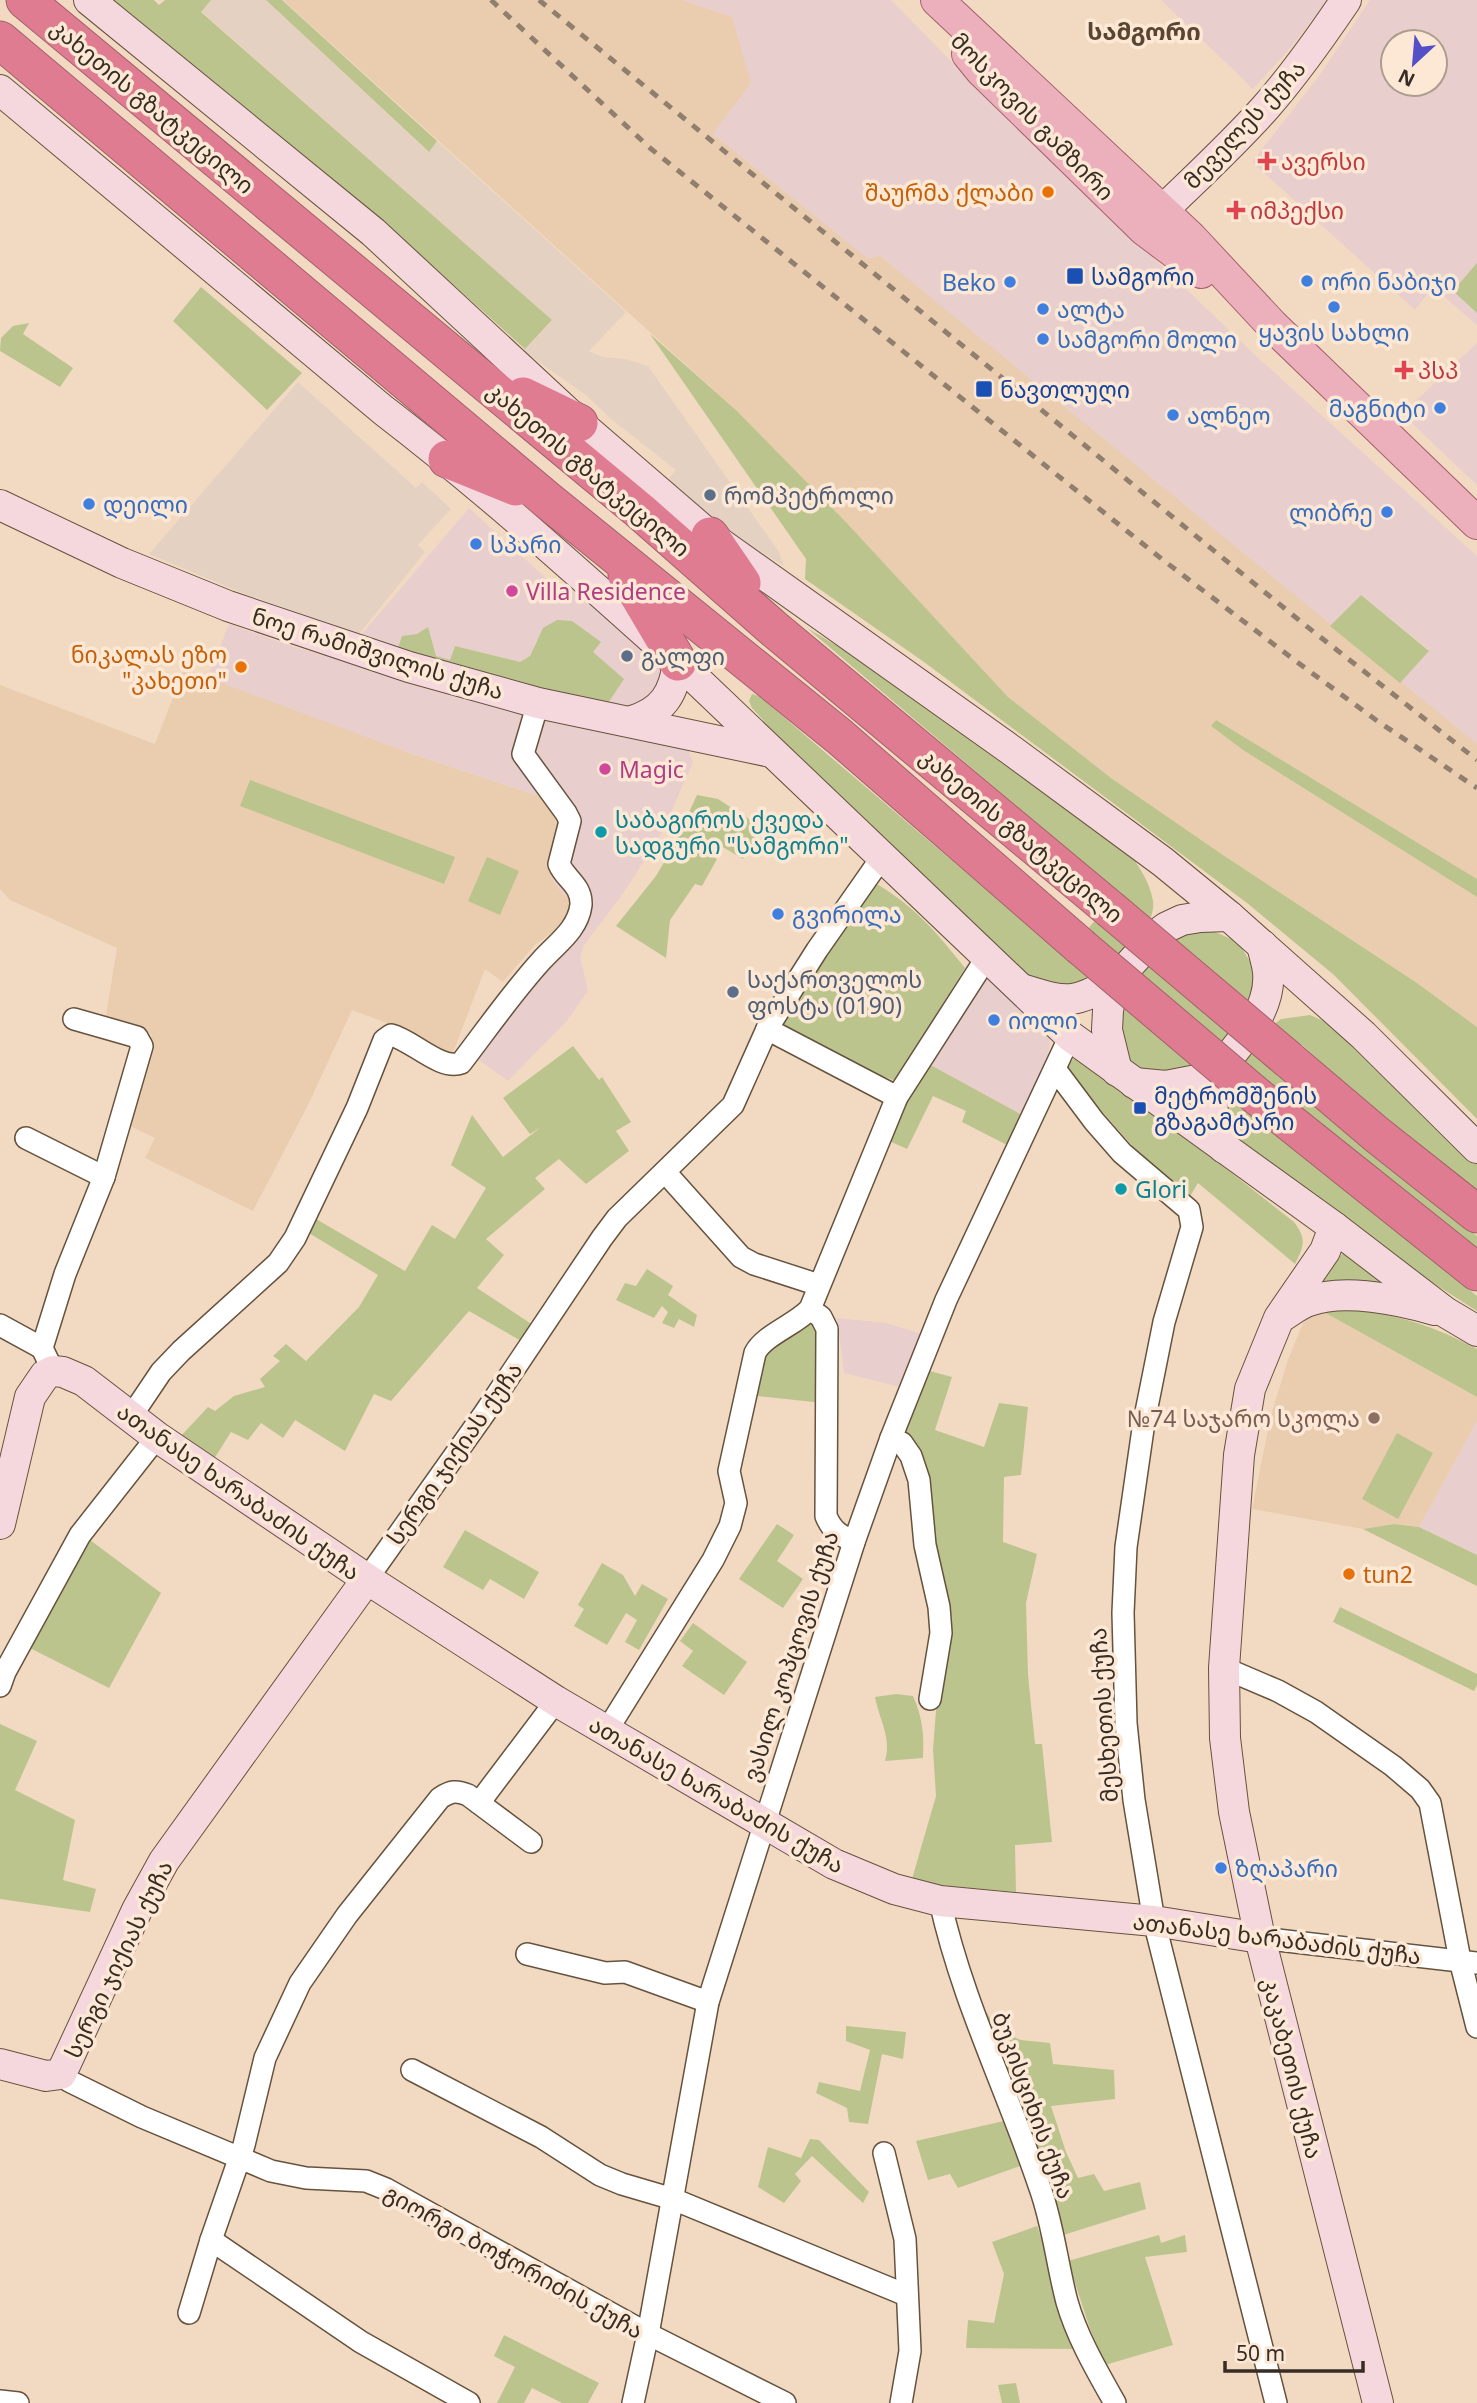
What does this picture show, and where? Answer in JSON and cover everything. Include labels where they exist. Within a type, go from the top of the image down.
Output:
[{"type":"highway","name":"კახეთის გზატკეცილი","points":[[25,0],[640,511],[773,628],[1376,1134],[1477,1214]]},
{"type":"highway","name":"კახეთის გზატკეცილი","points":[[0,40],[546,499],[840,737],[1258,1097],[1477,1272]]},
{"type":"highway","points":[[477,375],[579,422]]},
{"type":"highway","points":[[447,459],[546,499]]},
{"type":"highway","points":[[710,536],[773,628]]},
{"type":"highway","points":[[614,555],[678,662]]},
{"type":"main road","name":"მოსკოვის გამზირი","points":[[923,0],[981,70],[1154,220]]},
{"type":"main road","name":"მოსკოვის გამზირი","points":[[937,0],[1154,220]]},
{"type":"main road","points":[[1154,220],[1272,326],[1477,523]]},
{"type":"street","name":"კახეთის გზატკეცილი","points":[[89,0],[373,232],[579,422],[710,536],[1164,862],[1363,1035],[1477,1148]]},
{"type":"street","name":"მეველეს ქუჩა","points":[[1154,220],[1266,107],[1301,65],[1346,0]]},
{"type":"street","points":[[0,90],[372,401],[447,459],[678,662],[1070,1036],[1334,1227],[1445,1312],[1477,1331]]},
{"type":"street","name":"ნოე რამიშვილის ქუჩა","points":[[0,505],[122,563],[228,606],[409,667],[538,703],[771,752]]},
{"type":"street","points":[[632,721],[646,717],[664,702],[676,680],[678,662]]},
{"type":"street","points":[[130,1418],[161,1373],[181,1351],[278,1263],[295,1238],[352,1119],[384,1040],[391,1035],[402,1038],[442,1062],[454,1066],[461,1063],[575,922],[581,904],[579,889],[559,864],[570,821],[523,754],[538,703]]},
{"type":"street","name":"სერგი ჯიქიას ქუჩა","points":[[61,2074],[132,1920],[164,1861],[484,1414],[601,1238],[617,1218],[733,1105],[767,1029],[817,950],[882,857]]},
{"type":"street","points":[[1024,990],[1069,1001],[1082,998],[1114,982],[1167,927],[1200,916],[1229,916]]},
{"type":"street","points":[[1224,1148],[1213,1125],[1212,1077],[1245,1035],[1265,998],[1268,974],[1262,945]]},
{"type":"street","points":[[606,1732],[713,1560],[730,1525],[736,1503],[729,1471],[755,1353],[759,1345],[800,1320],[810,1309],[897,1097],[987,957]]},
{"type":"street","points":[[1114,982],[1107,1030],[1126,1077]]},
{"type":"street","points":[[0,1524],[30,1397],[45,1375],[65,1274],[104,1177],[142,1046],[136,1037],[74,1019]]},
{"type":"street","points":[[767,1029],[897,1097]]},
{"type":"street","name":"ვასილ კოპცოვის ქუჩა","points":[[634,2403],[708,2002],[764,1824],[854,1542],[891,1437],[946,1300],[1070,1036]]},
{"type":"street","name":"მესხეთის ქუჩა","points":[[1055,1069],[1122,1153],[1189,1210],[1192,1227],[1164,1322],[1144,1422],[1126,1547],[1126,1723],[1134,1800],[1154,1921],[1276,2403]]},
{"type":"street","points":[[1126,1077],[1166,1086],[1212,1077]]},
{"type":"street","points":[[26,1138],[104,1177]]},
{"type":"street","points":[[665,1172],[741,1257],[754,1264],[819,1285]]},
{"type":"street","name":"კაკაბეთის ქუჩა","points":[[1334,1227],[1325,1251],[1279,1318],[1250,1389],[1238,1455],[1224,1668],[1225,1738],[1229,1778],[1260,1938],[1378,2403]]},
{"type":"street","points":[[1279,1318],[1308,1301],[1325,1296],[1403,1301],[1445,1312]]},
{"type":"street","points":[[810,1309],[821,1317],[827,1329],[826,1516],[830,1526],[838,1534],[854,1542]]},
{"type":"street","name":"ათანასე ხარაბაძის ქუჩა","points":[[0,1325],[63,1372],[84,1381],[157,1437],[367,1579],[606,1732],[834,1864],[894,1889],[940,1901],[1154,1921],[1260,1938],[1468,1962]]},
{"type":"street","points":[[0,1686],[5,1672],[80,1535],[157,1437]]},
{"type":"street","points":[[891,1437],[902,1443],[911,1456],[919,1480],[925,1545],[939,1607],[941,1633],[930,1699]]},
{"type":"street","points":[[1224,1668],[1278,1691],[1316,1712],[1393,1766],[1420,1789],[1430,1803],[1468,1962],[1477,2027]]},
{"type":"street","points":[[480,1802],[556,1701]]},
{"type":"street","points":[[189,2313],[244,2145],[265,2058],[309,1968],[347,1915],[440,1798],[449,1792],[457,1791],[480,1802],[531,1842]]},
{"type":"street","name":"ბუკისციხის ქუჩა","points":[[940,1901],[949,1944],[969,2004],[1042,2191],[1068,2304],[1079,2334],[1115,2403]]},
{"type":"street","points":[[527,1954],[605,1973],[625,1972],[708,2002]]},
{"type":"street","name":"გიორგი ბოჭორიძის ქუჩა","points":[[0,2064],[46,2076],[61,2074],[69,2081],[142,2117],[271,2171],[291,2176],[366,2181],[386,2189],[648,2334],[785,2403]]},
{"type":"street","points":[[412,2070],[541,2137],[600,2175],[673,2199],[906,2295]]},
{"type":"street","points":[[884,2153],[905,2239],[911,2351],[901,2403]]},
{"type":"street","points":[[211,2240],[361,2342],[469,2403]]},
{"type":"street","points":[[0,2401],[18,2403]]},
{"type":"shaded area","points":[[211,0],[266,0],[428,152],[437,141],[626,312],[589,351],[602,357],[625,359],[648,366],[779,552],[784,566],[724,530],[667,481],[676,470],[611,419],[586,395],[523,351],[552,321],[201,11]]},
{"type":"shaded area","points":[[283,0],[682,0],[732,17],[751,83],[713,134],[868,259],[880,256],[1477,744],[1477,879],[1216,720],[1211,726],[1243,750],[1477,897],[1477,1027],[1417,983],[1111,778],[1008,697],[844,520],[737,411]]},
{"type":"shaded area","points":[[682,0],[891,0],[998,109],[1255,355],[1477,556],[1477,744],[1400,683],[1429,650],[1361,595],[1330,626],[880,257],[868,260],[712,133],[732,17]]},
{"type":"shaded area","points":[[1161,0],[1327,0],[1293,45],[1253,89]]},
{"type":"shaded area","points":[[1370,0],[1477,0],[1477,325],[1433,287],[1415,310],[1252,162],[1319,76]]},
{"type":"shaded area","points":[[1477,343],[1477,485],[1402,414]]},
{"type":"shaded area","points":[[298,382],[416,488],[422,482],[451,509],[418,545],[425,552],[359,634],[240,592],[149,554]]},
{"type":"shaded area","points":[[469,508],[547,579],[586,596],[661,665],[663,678],[658,690],[630,709],[569,697],[409,657],[361,635]],"holes":[[[417,634],[435,656],[450,661],[455,646],[520,662],[530,657],[536,641],[600,642],[592,652],[515,682],[397,651],[407,636]]]},
{"type":"shaded area","points":[[229,624],[294,647],[494,701],[688,749],[693,762],[661,835],[622,895],[584,945],[580,957],[588,991],[566,1022],[508,1081],[475,1057],[590,905],[563,894],[551,877],[566,829],[541,797],[415,755],[207,679]]},
{"type":"shaded area","points":[[184,669],[415,755],[541,797],[566,829],[551,878],[563,894],[576,899],[565,923],[535,945],[503,982],[485,969],[452,1055],[395,1026],[352,1010],[308,1105],[253,1211],[145,1158],[155,1138],[124,1123],[152,1034],[105,1020],[117,948],[10,900],[0,889],[0,685],[155,744]]},
{"type":"shaded area","points":[[986,971],[1047,1029],[1050,1040],[1047,1064],[1024,1116],[927,1063]]},
{"type":"shaded area","name":"№74 საჯარო სკოლა","points":[[1322,1311],[1477,1397],[1477,1421],[1419,1527],[1394,1524],[1363,1529],[1252,1509],[1271,1415],[1289,1357],[1303,1323],[1311,1315]]},
{"type":"shaded area","points":[[837,1318],[886,1323],[922,1334],[900,1387],[844,1373]]},
{"type":"shaded area","points":[[1477,1421],[1477,1555],[1419,1527]]},
{"type":"green space","points":[[105,0],[154,0],[159,5],[165,0],[211,0],[201,12],[552,320],[525,349],[407,243]]},
{"type":"green space","points":[[266,0],[282,0],[437,141],[429,152]]},
{"type":"green space","points":[[1477,263],[1477,313],[1453,291]]},
{"type":"green space","points":[[201,287],[302,373],[267,410],[173,321]]},
{"type":"green space","points":[[29,323],[23,334],[73,368],[60,387],[0,351],[1,338],[13,326]]},
{"type":"green space","points":[[650,334],[737,411],[844,520],[1008,697],[1111,778],[1417,983],[1477,1027],[1477,1119],[1334,975],[1247,903],[924,662],[805,579],[806,559]]},
{"type":"green space","points":[[1361,595],[1429,651],[1400,683],[1330,626]]},
{"type":"green space","points":[[557,620],[572,621],[601,642],[593,652],[624,679],[608,703],[397,651],[402,636],[417,634],[428,627],[436,656],[450,660],[455,646],[520,662],[530,656],[543,628]]},
{"type":"green space","points":[[807,628],[888,676],[1123,844],[1149,886],[1153,901],[1152,912],[1148,924],[1131,948],[1092,987],[1041,988],[806,767],[752,708],[749,701],[752,694],[759,696],[1064,956],[1119,893]]},
{"type":"green space","points":[[1216,720],[1477,879],[1477,897],[1243,750],[1211,726]]},
{"type":"green space","points":[[250,780],[455,857],[444,884],[240,806]]},
{"type":"green space","points":[[697,795],[718,799],[763,828],[743,859],[716,843],[709,854],[717,859],[702,886],[695,884],[670,920],[666,958],[616,926],[656,876]]},
{"type":"green space","points":[[487,857],[519,871],[500,915],[468,901]]},
{"type":"green space","points":[[873,882],[901,900],[924,920],[965,968],[896,1081],[856,1066],[780,1024]]},
{"type":"green space","points":[[1213,931],[1238,942],[1254,968],[1253,1003],[1209,1064],[1163,1078],[1139,1070],[1126,1055],[1116,1036],[1121,994],[1140,966],[1180,933]]},
{"type":"green space","points":[[1310,1015],[1335,1026],[1477,1164],[1477,1196],[1383,1119],[1301,1044],[1294,1041],[1279,1072],[1477,1236],[1477,1251],[1249,1111],[1477,1296],[1477,1311],[1391,1256],[1254,1154],[1230,1128],[1221,1104],[1257,1037],[1281,1019]]},
{"type":"green space","points":[[573,1046],[599,1080],[602,1077],[631,1122],[616,1131],[629,1151],[586,1184],[559,1159],[535,1178],[545,1189],[486,1239],[504,1255],[477,1288],[533,1325],[523,1342],[469,1311],[391,1401],[374,1394],[345,1451],[295,1420],[283,1438],[261,1423],[248,1440],[231,1432],[214,1459],[180,1437],[208,1407],[215,1411],[234,1396],[265,1387],[260,1379],[280,1361],[273,1356],[286,1344],[306,1361],[359,1307],[378,1275],[304,1230],[311,1216],[405,1271],[432,1225],[455,1239],[486,1188],[451,1165],[472,1115],[503,1157],[541,1127],[530,1134],[503,1098]]},
{"type":"green space","points":[[1073,1059],[1083,1059],[1094,1065],[1294,1222],[1301,1233],[1303,1243],[1295,1264],[1198,1183],[1189,1198],[1136,1150],[1071,1076],[1068,1067]]},
{"type":"green space","points":[[927,1063],[1024,1116],[1009,1146],[962,1122],[966,1111],[933,1096],[907,1149],[889,1141],[917,1078]]},
{"type":"green space","points":[[1343,1253],[1384,1283],[1342,1281],[1312,1286]]},
{"type":"green space","points":[[647,1269],[673,1286],[668,1295],[697,1315],[694,1327],[679,1319],[674,1328],[662,1323],[668,1312],[662,1306],[654,1318],[616,1300],[625,1283],[636,1286]]},
{"type":"green space","points":[[1350,1308],[1415,1322],[1477,1349],[1477,1397],[1322,1311]]},
{"type":"green space","points":[[807,1320],[819,1327],[823,1403],[748,1395],[757,1360]]},
{"type":"green space","points":[[926,1370],[952,1377],[935,1430],[984,1447],[999,1403],[1028,1407],[1021,1475],[1004,1477],[1003,1542],[1037,1554],[1026,1603],[1028,1675],[1035,1744],[1042,1744],[1052,1842],[1015,1845],[1016,1892],[927,1884],[912,1879],[936,1796],[933,1749],[946,1636],[904,1421]]},
{"type":"green space","points":[[1397,1433],[1433,1453],[1398,1519],[1362,1499]]},
{"type":"green space","points":[[777,1524],[794,1535],[777,1561],[803,1579],[783,1608],[739,1579]]},
{"type":"green space","points":[[1394,1524],[1419,1527],[1477,1555],[1477,1586],[1363,1529]]},
{"type":"green space","points":[[465,1530],[539,1572],[524,1599],[490,1579],[483,1590],[443,1567]]},
{"type":"green space","points":[[86,1537],[161,1593],[109,1688],[24,1645]]},
{"type":"green space","points":[[602,1563],[623,1575],[635,1596],[642,1584],[668,1599],[639,1650],[625,1642],[637,1620],[626,1613],[607,1645],[574,1626],[584,1609],[578,1605]]},
{"type":"green space","points":[[1340,1607],[1477,1674],[1474,1691],[1333,1622]]},
{"type":"green space","points":[[693,1623],[747,1662],[724,1695],[682,1666],[693,1651],[680,1641]]},
{"type":"green space","points":[[896,1694],[913,1696],[922,1727],[923,1758],[885,1761],[886,1736],[875,1697]]},
{"type":"green space","points":[[0,1724],[37,1741],[15,1790],[75,1820],[63,1880],[96,1889],[90,1912],[0,1899]]},
{"type":"green space","points":[[974,1992],[998,2031],[1021,2040],[1050,2043],[1053,2064],[1114,2070],[1115,2099],[1051,2106],[1066,2152],[1078,2178],[1094,2174],[1104,2191],[1140,2182],[1146,2209],[1057,2237],[1053,2198],[1034,2139]]},
{"type":"green space","points":[[846,2026],[906,2032],[903,2059],[882,2054],[868,2124],[849,2122],[847,2108],[816,2093],[819,2082],[860,2091],[870,2050],[846,2041]]},
{"type":"green space","points":[[1004,2121],[1020,2166],[958,2188],[950,2174],[928,2180],[916,2141]]},
{"type":"green space","points":[[810,2139],[819,2140],[869,2192],[863,2203],[812,2156],[795,2174],[801,2181],[784,2203],[758,2187],[768,2147],[801,2158]]},
{"type":"green space","points":[[1037,2226],[1078,2349],[966,2348],[968,2320],[994,2323],[1004,2274],[992,2242]]},
{"type":"green space","points":[[1159,2235],[1161,2243],[1185,2235],[1187,2252],[1145,2257],[1173,2345],[1105,2365],[1068,2261]]},
{"type":"green space","points":[[504,2335],[599,2383],[588,2403],[562,2403],[532,2388],[524,2403],[497,2403],[515,2367],[494,2356]]},
{"type":"green space","points":[[1016,2383],[1020,2403],[1002,2403],[998,2385]]},
{"type":"railway","points":[[491,0],[650,148],[1163,560],[1376,720],[1477,788]]},
{"type":"railway","points":[[539,0],[1305,625],[1477,760]]},
{"type":"place","name":"ავერსი","points":[[1267,161]]},
{"type":"place","name":"შაურმა ქლაბი","points":[[1048,192]]},
{"type":"place","name":"იმპექსი","points":[[1236,210]]},
{"type":"place","name":"სამგორი","points":[[1075,276]]},
{"type":"place","name":"ორი ნაბიჯი","points":[[1307,281]]},
{"type":"place","name":"Beko","points":[[1010,282]]},
{"type":"place","name":"ყავის სახლი","points":[[1334,307]]},
{"type":"place","name":"ალტა","points":[[1043,309]]},
{"type":"place","name":"სამგორი მოლი","points":[[1043,339]]},
{"type":"place","name":"პსპ","points":[[1404,370]]},
{"type":"place","name":"ნავთლუღი","points":[[984,389]]},
{"type":"place","name":"მაგნიტი","points":[[1440,408]]},
{"type":"place","name":"ალნეო","points":[[1173,415]]},
{"type":"place","name":"რომპეტროლი","points":[[710,495]]},
{"type":"place","name":"დეილი","points":[[89,504]]},
{"type":"place","name":"ლიბრე","points":[[1387,512]]},
{"type":"place","name":"სპარი","points":[[476,544]]},
{"type":"place","name":"Villa Residence","points":[[512,591]]},
{"type":"place","name":"გალფი","points":[[627,656]]},
{"type":"place","name":"ნიკალას ეზო \"კახეთი\"","points":[[241,667]]},
{"type":"place","name":"Magic","points":[[605,769]]},
{"type":"place","name":"საბაგიროს ქვედა სადგური \"სამგორი\"","points":[[601,832]]},
{"type":"place","name":"გვირილა","points":[[778,914]]},
{"type":"place","name":"საქართველოს ფოსტა (0190)","points":[[733,992]]},
{"type":"place","name":"იოლი","points":[[994,1020]]},
{"type":"place","name":"მეტრომშენის გზაგამტარი","points":[[1140,1108]]},
{"type":"place","name":"Glori","points":[[1121,1189]]},
{"type":"place","name":"№74 საჯარო სკოლა","points":[[1374,1418]]},
{"type":"place","name":"tun2","points":[[1349,1574]]},
{"type":"place","name":"ზღაპარი","points":[[1221,1868]]},
{"type":"district","name":"სამგორი","points":[[1144,30]]}]
